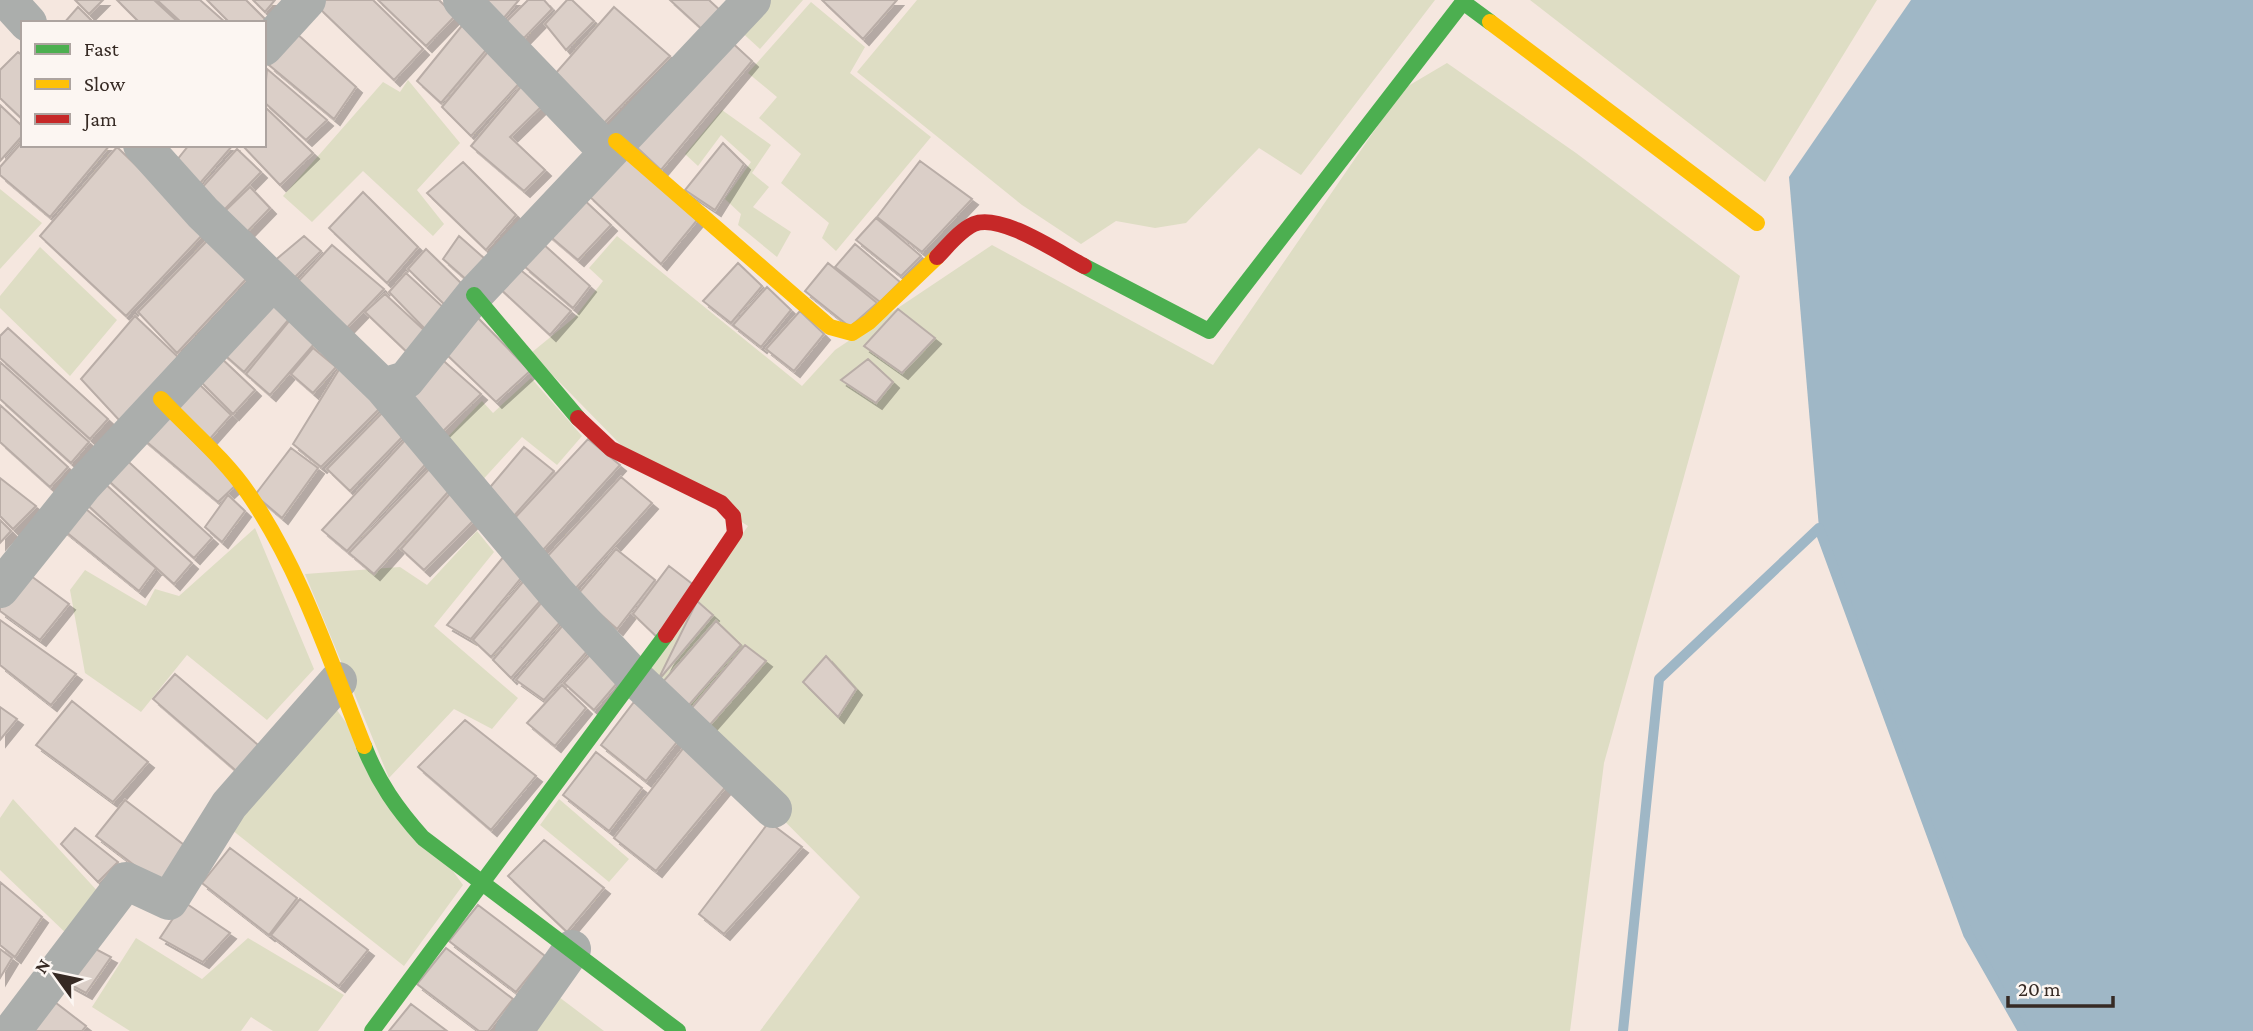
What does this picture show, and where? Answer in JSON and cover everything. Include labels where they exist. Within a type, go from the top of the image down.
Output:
[{"type":"street","points":[[266,45],[307,0]]},
{"type":"street","points":[[462,0],[612,146],[830,327],[841,332],[852,333],[869,322],[971,225],[986,221],[1002,223],[1209,331],[1463,2],[1757,223]]},
{"type":"street","points":[[383,387],[406,380],[474,295],[752,0]]},
{"type":"street","points":[[159,151],[203,213],[383,387],[557,594],[636,679],[773,809]]},
{"type":"street","points":[[0,589],[84,484],[272,282]]},
{"type":"street","points":[[372,1031],[636,679],[735,533],[736,521],[732,511],[611,449],[592,434],[474,295]]},
{"type":"street","points":[[161,399],[247,491],[297,579],[375,774],[393,804],[423,838],[678,1031]]},
{"type":"street","points":[[12,1031],[126,881],[169,901],[229,805],[338,681]]},
{"type":"street","points":[[514,1031],[572,949]]},
{"type":"green space","points":[[762,0],[803,0],[760,49],[737,28]]},
{"type":"green space","points":[[917,0],[1435,0],[1301,175],[1259,148],[1186,223],[1155,228],[1116,221],[1081,244],[1022,205],[857,72]]},
{"type":"green space","points":[[1530,0],[1877,0],[1765,182]]},
{"type":"green space","points":[[811,2],[865,47],[850,73],[931,137],[836,251],[822,238],[829,223],[781,183],[801,154],[759,118],[777,97],[748,73]]},
{"type":"green space","points":[[1447,63],[1576,153],[1740,276],[1604,763],[1570,1031],[760,1031],[860,897],[642,678],[748,526],[621,445],[531,353],[575,317],[603,281],[589,268],[617,236],[802,386],[835,350],[992,245],[1213,365],[1403,89]]},
{"type":"green space","points":[[408,80],[460,143],[417,190],[444,224],[433,236],[363,171],[312,222],[283,196],[383,82],[400,92]]},
{"type":"green space","points":[[722,110],[771,145],[752,173],[769,187],[753,207],[791,232],[777,257],[738,225],[741,214],[725,199],[751,162],[721,135],[698,166],[685,154]]},
{"type":"green space","points":[[0,189],[42,223],[0,269]]},
{"type":"green space","points":[[40,247],[117,320],[70,376],[0,308],[0,296]]},
{"type":"green space","points":[[531,378],[582,436],[557,465],[522,437],[478,485],[440,445],[482,401],[493,413]]},
{"type":"green space","points":[[255,528],[314,669],[267,720],[187,655],[141,712],[85,673],[70,590],[85,570],[146,606],[155,589],[179,596]]},
{"type":"green space","points":[[477,531],[494,552],[434,626],[518,698],[492,729],[454,709],[389,778],[305,574],[400,567],[427,585]]},
{"type":"green space","points":[[334,706],[463,885],[404,966],[232,830]]},
{"type":"green space","points":[[13,799],[101,895],[70,937],[0,870],[0,818]]},
{"type":"green space","points":[[559,799],[629,859],[609,882],[540,825]]},
{"type":"green space","points":[[136,938],[202,979],[248,938],[344,995],[318,1031],[273,1031],[251,1017],[241,1031],[130,1031],[92,1007]]},
{"type":"green space","points":[[555,994],[604,1031],[528,1031]]},
{"type":"water","points":[[1911,0],[2253,0],[2253,1031],[2023,1031],[1968,934],[1819,528],[1789,177]]},
{"type":"building","points":[[75,0],[103,0],[89,14]]},
{"type":"building","points":[[117,0],[154,0],[177,21],[138,21]]},
{"type":"building","points":[[157,0],[200,0],[224,21],[180,21]]},
{"type":"building","points":[[207,0],[246,0],[272,26],[266,26],[266,21],[228,21]]},
{"type":"building","points":[[253,0],[275,0],[265,12]]},
{"type":"building","points":[[324,0],[373,0],[423,49],[394,80],[318,7]]},
{"type":"building","points":[[378,0],[439,0],[455,16],[426,46]]},
{"type":"building","points":[[483,0],[519,0],[502,20]]},
{"type":"building","points":[[528,0],[544,0],[552,9],[524,38],[505,23]]},
{"type":"building","points":[[567,0],[572,0],[594,21],[566,50],[545,24]]},
{"type":"building","points":[[670,0],[709,0],[725,15],[706,33]]},
{"type":"building","points":[[822,0],[897,0],[863,39]]},
{"type":"building","points":[[78,7],[92,21],[66,21]]},
{"type":"building","points":[[614,7],[670,56],[603,124],[555,74]]},
{"type":"building","points":[[465,22],[492,43],[441,103],[417,81]]},
{"type":"building","points":[[296,33],[356,87],[334,119],[269,65]]},
{"type":"building","points":[[727,38],[752,61],[661,170],[630,141]]},
{"type":"building","points":[[492,47],[525,77],[471,136],[442,107]]},
{"type":"building","points":[[18,52],[21,54],[21,118],[0,98],[0,70]]},
{"type":"building","points":[[267,69],[327,120],[306,140],[266,104]]},
{"type":"building","points":[[524,83],[546,102],[510,137],[545,170],[524,191],[471,146]]},
{"type":"building","points":[[0,105],[21,125],[21,137],[0,161]]},
{"type":"building","points":[[266,108],[313,153],[280,185],[244,147],[266,147]]},
{"type":"building","points":[[21,143],[21,147],[108,147],[50,217],[0,175],[0,167]]},
{"type":"building","points":[[723,143],[744,164],[715,210],[685,190]]},
{"type":"building","points":[[117,147],[205,232],[126,316],[40,236]]},
{"type":"building","points":[[187,147],[231,147],[195,189],[173,165]]},
{"type":"building","points":[[237,149],[261,172],[219,215],[199,191]]},
{"type":"building","points":[[624,155],[698,219],[661,264],[588,195]]},
{"type":"building","points":[[920,161],[972,199],[922,252],[877,217]]},
{"type":"building","points":[[463,162],[516,215],[486,250],[427,193]]},
{"type":"building","points":[[250,187],[270,208],[242,237],[222,214]]},
{"type":"building","points":[[363,192],[418,247],[387,283],[329,228]]},
{"type":"building","points":[[581,197],[611,225],[578,260],[545,232]]},
{"type":"building","points":[[876,218],[921,256],[901,276],[856,240]]},
{"type":"building","points":[[304,236],[321,251],[292,280],[273,262]]},
{"type":"building","points":[[459,236],[485,259],[468,281],[443,259]]},
{"type":"building","points":[[207,241],[247,278],[177,353],[138,312]]},
{"type":"building","points":[[542,243],[590,286],[573,308],[524,266]]},
{"type":"building","points":[[855,244],[900,282],[880,302],[835,267]]},
{"type":"building","points":[[332,245],[384,289],[339,336],[294,286]]},
{"type":"building","points":[[426,249],[464,286],[447,307],[408,269]]},
{"type":"building","points":[[512,263],[571,311],[550,335],[494,283]]},
{"type":"building","points":[[738,263],[762,286],[731,323],[703,301]]},
{"type":"building","points":[[828,263],[877,303],[850,327],[805,291]]},
{"type":"building","points":[[406,273],[445,309],[427,331],[389,292]]},
{"type":"building","points":[[767,287],[791,310],[761,347],[733,325]]},
{"type":"building","points":[[267,291],[295,312],[244,372],[219,350]]},
{"type":"building","points":[[385,294],[426,332],[409,354],[365,312]]},
{"type":"building","points":[[898,309],[935,338],[902,373],[864,346]]},
{"type":"building","points":[[800,311],[824,334],[794,371],[766,349]]},
{"type":"building","points":[[473,313],[530,371],[496,402],[442,350]]},
{"type":"building","points":[[294,315],[321,336],[270,395],[246,374]]},
{"type":"building","points":[[135,316],[178,357],[120,421],[81,379]]},
{"type":"building","points":[[8,328],[108,419],[90,439],[0,358],[0,336]]},
{"type":"building","points":[[313,348],[336,367],[313,393],[291,374]]},
{"type":"building","points":[[437,355],[481,394],[435,439],[398,397]]},
{"type":"building","points":[[220,357],[255,390],[233,414],[199,380]]},
{"type":"building","points":[[868,359],[893,382],[876,403],[841,380]]},
{"type":"building","points":[[0,362],[89,442],[71,463],[0,399]]},
{"type":"building","points":[[340,368],[384,404],[321,467],[293,444]]},
{"type":"building","points":[[198,383],[231,415],[208,441],[175,406]]},
{"type":"building","points":[[0,405],[68,467],[50,487],[0,442]]},
{"type":"building","points":[[162,410],[237,484],[218,502],[135,432]]},
{"type":"building","points":[[382,413],[406,433],[350,491],[327,469]]},
{"type":"building","points":[[409,436],[432,457],[347,551],[322,530]]},
{"type":"building","points":[[588,439],[620,465],[543,550],[512,521]]},
{"type":"building","points":[[524,447],[554,471],[512,518],[486,492]]},
{"type":"building","points":[[291,448],[318,468],[282,518],[255,495]]},
{"type":"building","points":[[121,455],[212,538],[194,558],[100,473]]},
{"type":"building","points":[[436,462],[456,483],[374,574],[349,553]]},
{"type":"building","points":[[621,477],[652,503],[575,589],[545,559]]},
{"type":"building","points":[[0,478],[36,506],[13,529],[0,516]]},
{"type":"building","points":[[102,481],[192,563],[174,584],[81,499]]},
{"type":"building","points":[[457,486],[481,513],[424,570],[401,549]]},
{"type":"building","points":[[228,495],[245,511],[222,542],[205,527]]},
{"type":"building","points":[[80,504],[156,568],[139,591],[60,527]]},
{"type":"building","points":[[0,520],[11,531],[0,543]]},
{"type":"building","points":[[616,549],[655,580],[617,629],[578,594]]},
{"type":"building","points":[[505,555],[526,572],[471,639],[447,625]]},
{"type":"building","points":[[669,566],[695,586],[660,640],[633,614]]},
{"type":"building","points":[[27,573],[69,604],[40,640],[0,611],[0,605]]},
{"type":"building","points":[[528,576],[548,592],[491,657],[473,640]]},
{"type":"building","points":[[548,595],[569,612],[511,678],[493,660]]},
{"type":"building","points":[[697,601],[713,615],[657,682]]},
{"type":"building","points":[[570,617],[596,641],[544,700],[516,680]]},
{"type":"building","points":[[0,620],[76,674],[51,705],[0,665]]},
{"type":"building","points":[[716,621],[741,645],[689,705],[661,684]]},
{"type":"building","points":[[599,645],[624,675],[594,710],[564,683]]},
{"type":"building","points":[[745,645],[766,661],[708,727],[690,710]]},
{"type":"building","points":[[826,656],[856,689],[838,717],[803,682]]},
{"type":"building","points":[[175,674],[264,750],[241,775],[153,699]]},
{"type":"building","points":[[562,685],[586,708],[555,746],[527,723]]},
{"type":"building","points":[[72,701],[148,762],[113,802],[36,745]]},
{"type":"building","points":[[634,702],[680,738],[646,781],[601,745]]},
{"type":"building","points":[[0,707],[17,719],[0,740]]},
{"type":"building","points":[[465,720],[536,776],[491,830],[418,767]]},
{"type":"building","points":[[685,746],[728,784],[656,871],[614,838]]},
{"type":"building","points":[[596,752],[642,788],[609,831],[563,795]]},
{"type":"building","points":[[125,800],[192,851],[163,887],[96,836]]},
{"type":"building","points":[[769,822],[802,847],[724,934],[699,914]]},
{"type":"building","points":[[75,828],[118,862],[98,882],[61,844]]},
{"type":"building","points":[[544,840],[604,888],[567,932],[508,876]]},
{"type":"building","points":[[230,848],[297,898],[269,935],[202,883]]},
{"type":"building","points":[[0,882],[42,917],[15,957],[0,945]]},
{"type":"building","points":[[300,899],[368,950],[339,986],[271,935]]},
{"type":"building","points":[[184,902],[230,933],[203,962],[160,938]]},
{"type":"building","points":[[478,905],[545,956],[516,992],[449,941]]},
{"type":"building","points":[[86,944],[111,957],[86,993],[62,980]]},
{"type":"building","points":[[446,948],[513,999],[488,1031],[479,1031],[417,984]]},
{"type":"building","points":[[0,949],[12,958],[0,978]]},
{"type":"building","points":[[47,996],[86,1026],[82,1031],[21,1031]]},
{"type":"building","points":[[411,1004],[447,1031],[389,1031]]},
{"type":"waterway","points":[[1623,1031],[1659,679],[1819,528],[1968,934],[2023,1031]]},
{"type":"traffic: fast","points":[[1084,266],[1209,331],[1463,2],[1490,22]]},
{"type":"traffic: fast","points":[[474,295],[578,418]]},
{"type":"traffic: fast","points":[[372,1031],[666,635]]},
{"type":"traffic: fast","points":[[364,746],[389,795],[423,838],[678,1031]]},
{"type":"traffic: slow","points":[[1490,22],[1757,223]]},
{"type":"traffic: slow","points":[[616,141],[830,327],[852,333],[869,322],[937,257]]},
{"type":"traffic: slow","points":[[161,399],[229,468],[267,522],[313,616],[364,746]]},
{"type":"traffic: jam","points":[[937,257],[964,230],[985,222],[999,224],[1030,236],[1084,266]]},
{"type":"traffic: jam","points":[[578,418],[611,449],[721,503],[733,516],[735,533],[666,635]]}]
